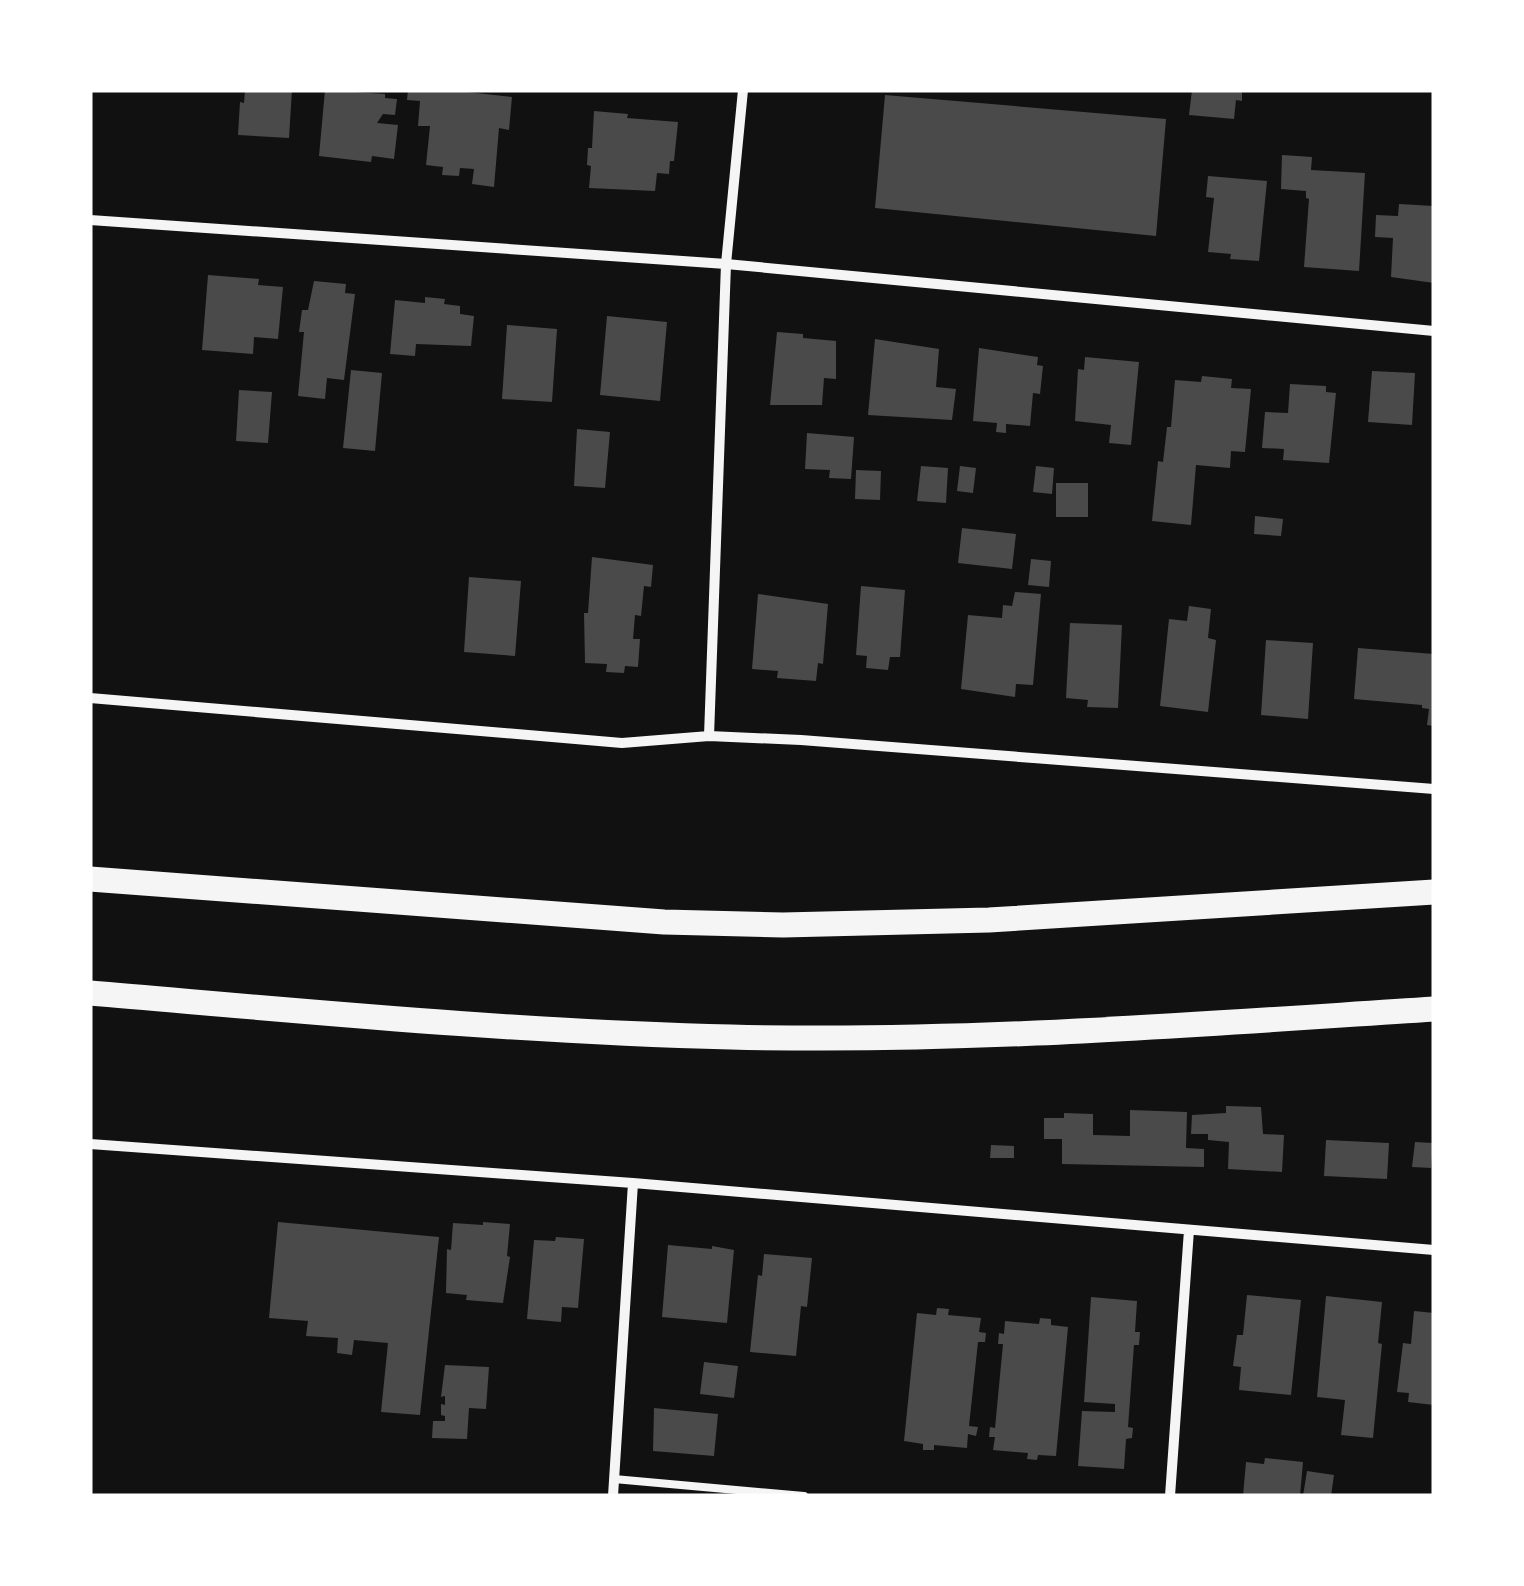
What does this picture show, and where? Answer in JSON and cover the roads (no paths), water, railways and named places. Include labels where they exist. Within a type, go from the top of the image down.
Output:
[{"type":"main road","points":[[90,879],[664,922],[783,925],[973,920],[1434,892]]},
{"type":"main road","points":[[90,994],[735,1038],[900,1037],[1434,1009]]},
{"type":"street","points":[[709,736],[726,264],[743,90]]},
{"type":"street","points":[[90,220],[726,264],[1434,331]]},
{"type":"street","points":[[90,698],[622,743],[709,736],[801,740],[1434,789]]},
{"type":"street","points":[[90,1144],[1434,1250]]},
{"type":"street","points":[[613,1496],[632,1184]]},
{"type":"street","points":[[1170,1496],[1190,1230]]},
{"type":"lane","points":[[614,1479],[804,1496]]}]
